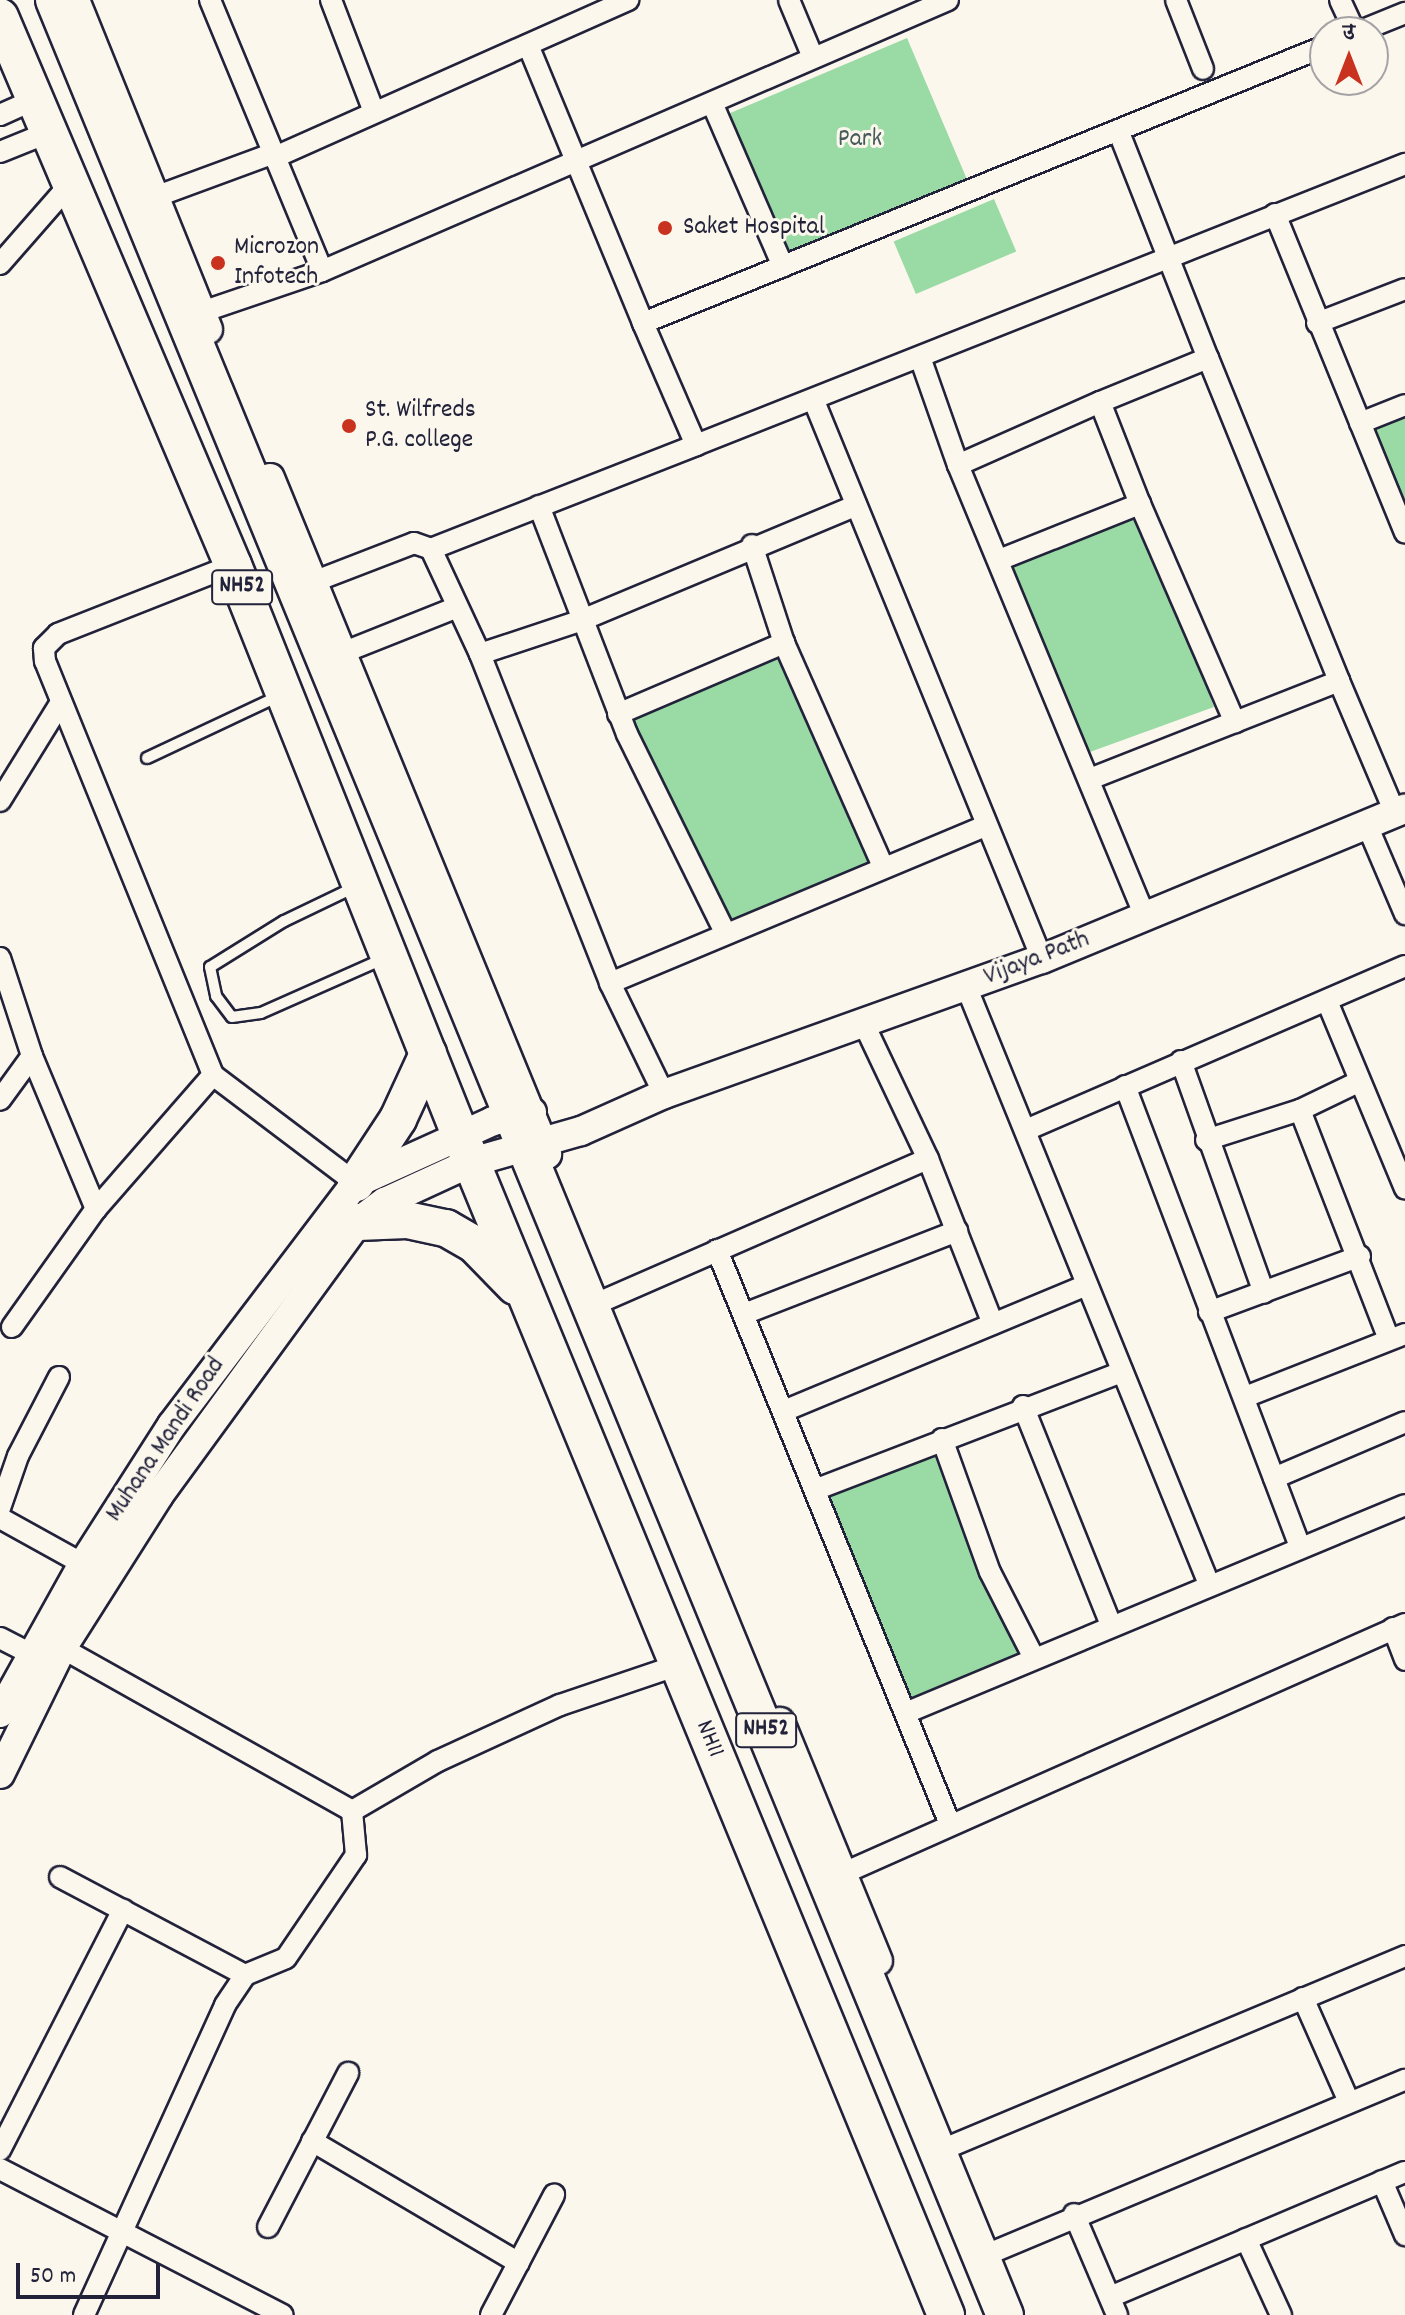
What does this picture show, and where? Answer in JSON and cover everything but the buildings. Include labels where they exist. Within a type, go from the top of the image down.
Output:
[{"type":"highway","name":"NH52","points":[[54,0],[194,315],[528,1128],[1005,2315]]},
{"type":"highway","name":"NH52","points":[[0,17],[233,565],[467,1150]]},
{"type":"highway","points":[[356,1183],[398,1119],[428,1054]]},
{"type":"highway","name":"NH11","points":[[467,1150],[946,2315]]},
{"type":"highway","points":[[358,1222],[407,1220],[446,1228],[474,1244],[527,1299]]},
{"type":"street","points":[[75,0],[155,197],[194,315],[313,582],[528,1128],[607,1299],[844,1873],[1019,2315]]},
{"type":"street","points":[[210,0],[322,271]]},
{"type":"street","points":[[331,0],[374,112]]},
{"type":"street","points":[[155,197],[272,156],[628,0]]},
{"type":"street","points":[[789,0],[812,55]]},
{"type":"street","points":[[194,315],[322,271],[712,103],[812,55],[948,0]]},
{"type":"street","points":[[1176,0],[1203,69]]},
{"type":"street","points":[[528,45],[574,162],[696,445]]},
{"type":"street","points":[[643,323],[1309,52]]},
{"type":"street","points":[[0,115],[34,100]]},
{"type":"street","points":[[712,103],[783,266]]},
{"type":"street","points":[[1118,130],[1339,681],[1400,811]]},
{"type":"street","points":[[0,152],[47,133]]},
{"type":"street","points":[[313,582],[414,543],[431,549],[921,360],[1170,255],[1405,164]]},
{"type":"street","points":[[0,264],[70,184]]},
{"type":"street","points":[[1275,214],[1405,532]]},
{"type":"street","points":[[1317,323],[1405,289]]},
{"type":"street","points":[[958,465],[1208,358]]},
{"type":"street","points":[[921,360],[958,465],[1145,917]]},
{"type":"street","points":[[814,401],[854,506],[1042,959]]},
{"type":"street","points":[[1100,402],[1140,504],[1235,722]]},
{"type":"street","points":[[1360,423],[1405,405]]},
{"type":"street","points":[[999,560],[1140,504]]},
{"type":"street","points":[[539,506],[618,714],[726,934]]},
{"type":"street","points":[[480,654],[582,620],[752,545],[854,506]]},
{"type":"street","points":[[752,545],[784,643],[883,866]]},
{"type":"street","points":[[431,549],[455,608],[480,654],[610,983],[664,1094]]},
{"type":"street","points":[[233,565],[58,634],[44,648],[60,704],[213,1075],[356,1183],[528,1128]]},
{"type":"street","points":[[342,653],[455,608]]},
{"type":"street","points":[[618,714],[784,643]]},
{"type":"street","points":[[1090,779],[1339,681]]},
{"type":"street","points":[[0,801],[60,704]]},
{"type":"street","name":"Vijaya Path","points":[[528,1128],[581,1131],[664,1094],[1042,959],[1400,811]]},
{"type":"street","points":[[1367,825],[1405,914]]},
{"type":"street","points":[[610,983],[883,866],[986,826]]},
{"type":"street","points":[[0,958],[32,1056],[96,1209]]},
{"type":"street","points":[[1026,1130],[1405,966]]},
{"type":"street","points":[[966,986],[1011,1106],[1026,1130],[1209,1584]]},
{"type":"street","points":[[1327,1001],[1358,1082],[1405,1188]]},
{"type":"street","points":[[863,1022],[928,1159],[993,1324]]},
{"type":"street","points":[[0,1100],[32,1056]]},
{"type":"street","points":[[1181,1061],[1206,1140],[1264,1293]]},
{"type":"street","points":[[12,1327],[96,1209],[213,1075]]},
{"type":"street","points":[[1206,1140],[1300,1110],[1358,1082]]},
{"type":"street","points":[[1125,1086],[1300,1546]]},
{"type":"street","points":[[1245,1397],[1397,1336],[1360,1256],[1300,1110]]},
{"type":"street","points":[[0,1774],[46,1647],[358,1222],[467,1150]]},
{"type":"street","points":[[607,1299],[928,1159]]},
{"type":"street","name":"Muhana Mandi Road","points":[[0,1713],[46,1647],[83,1564],[172,1425],[356,1183]]},
{"type":"street","points":[[744,1314],[957,1231]]},
{"type":"street","points":[[717,1250],[908,1712],[950,1824]]},
{"type":"street","points":[[1209,1312],[1360,1256]]},
{"type":"street","points":[[784,1411],[1086,1285]]},
{"type":"street","points":[[817,1489],[1023,1406],[1122,1372]]},
{"type":"street","points":[[0,1508],[9,1452],[59,1377]]},
{"type":"street","points":[[1023,1406],[1111,1625]]},
{"type":"street","points":[[1274,1478],[1405,1422]]},
{"type":"street","points":[[942,1439],[990,1572],[1034,1658]]},
{"type":"street","points":[[908,1712],[1300,1546],[1405,1505]]},
{"type":"street","points":[[0,1518],[83,1564]]},
{"type":"street","points":[[844,1873],[1399,1626],[1405,1660]]},
{"type":"street","points":[[0,1638],[46,1647],[352,1811]]},
{"type":"street","points":[[352,1811],[438,1761],[560,1705],[678,1665]]},
{"type":"street","points":[[84,2315],[120,2228],[199,2056],[245,1975],[286,1958],[356,1855],[352,1811]]},
{"type":"street","points":[[60,1877],[245,1975]]},
{"type":"street","points":[[0,2150],[123,1910]]},
{"type":"street","points":[[951,2146],[1405,1956]]},
{"type":"street","points":[[1303,1998],[1349,2102]]},
{"type":"street","points":[[268,2227],[348,2073]]},
{"type":"street","points":[[993,2252],[1074,2214],[1405,2080]]},
{"type":"street","points":[[312,2141],[519,2263]]},
{"type":"street","points":[[0,2169],[120,2228],[283,2315]]},
{"type":"street","points":[[1074,2214],[1114,2306],[1246,2239],[1405,2172]]},
{"type":"street","points":[[1382,2181],[1405,2235]]},
{"type":"street","points":[[491,2315],[554,2195]]},
{"type":"street","points":[[1246,2239],[1281,2315]]},
{"type":"lane","points":[[147,758],[284,693]]},
{"type":"lane","points":[[360,884],[284,921],[210,967],[216,996],[232,1017],[261,1013],[389,956]]},
{"type":"green space","name":"Park","points":[[907,38],[968,181],[789,256],[728,114]]},
{"type":"green space","points":[[994,199],[1016,251],[916,294],[894,242]]},
{"type":"green space","points":[[1405,413],[1405,510],[1369,427]]},
{"type":"green space","points":[[1140,504],[1214,707],[1075,758],[1001,555]]},
{"type":"green space","points":[[784,643],[883,866],[718,940],[619,717]]},
{"type":"green space","points":[[942,1439],[1035,1658],[911,1711],[818,1492]]},
{"type":"place","name":"Saket Hospital","points":[[665,228]]},
{"type":"place","name":"Microzon Infotech","points":[[218,263]]},
{"type":"place","name":"St. Wilfreds P.G. college","points":[[349,426]]}]
